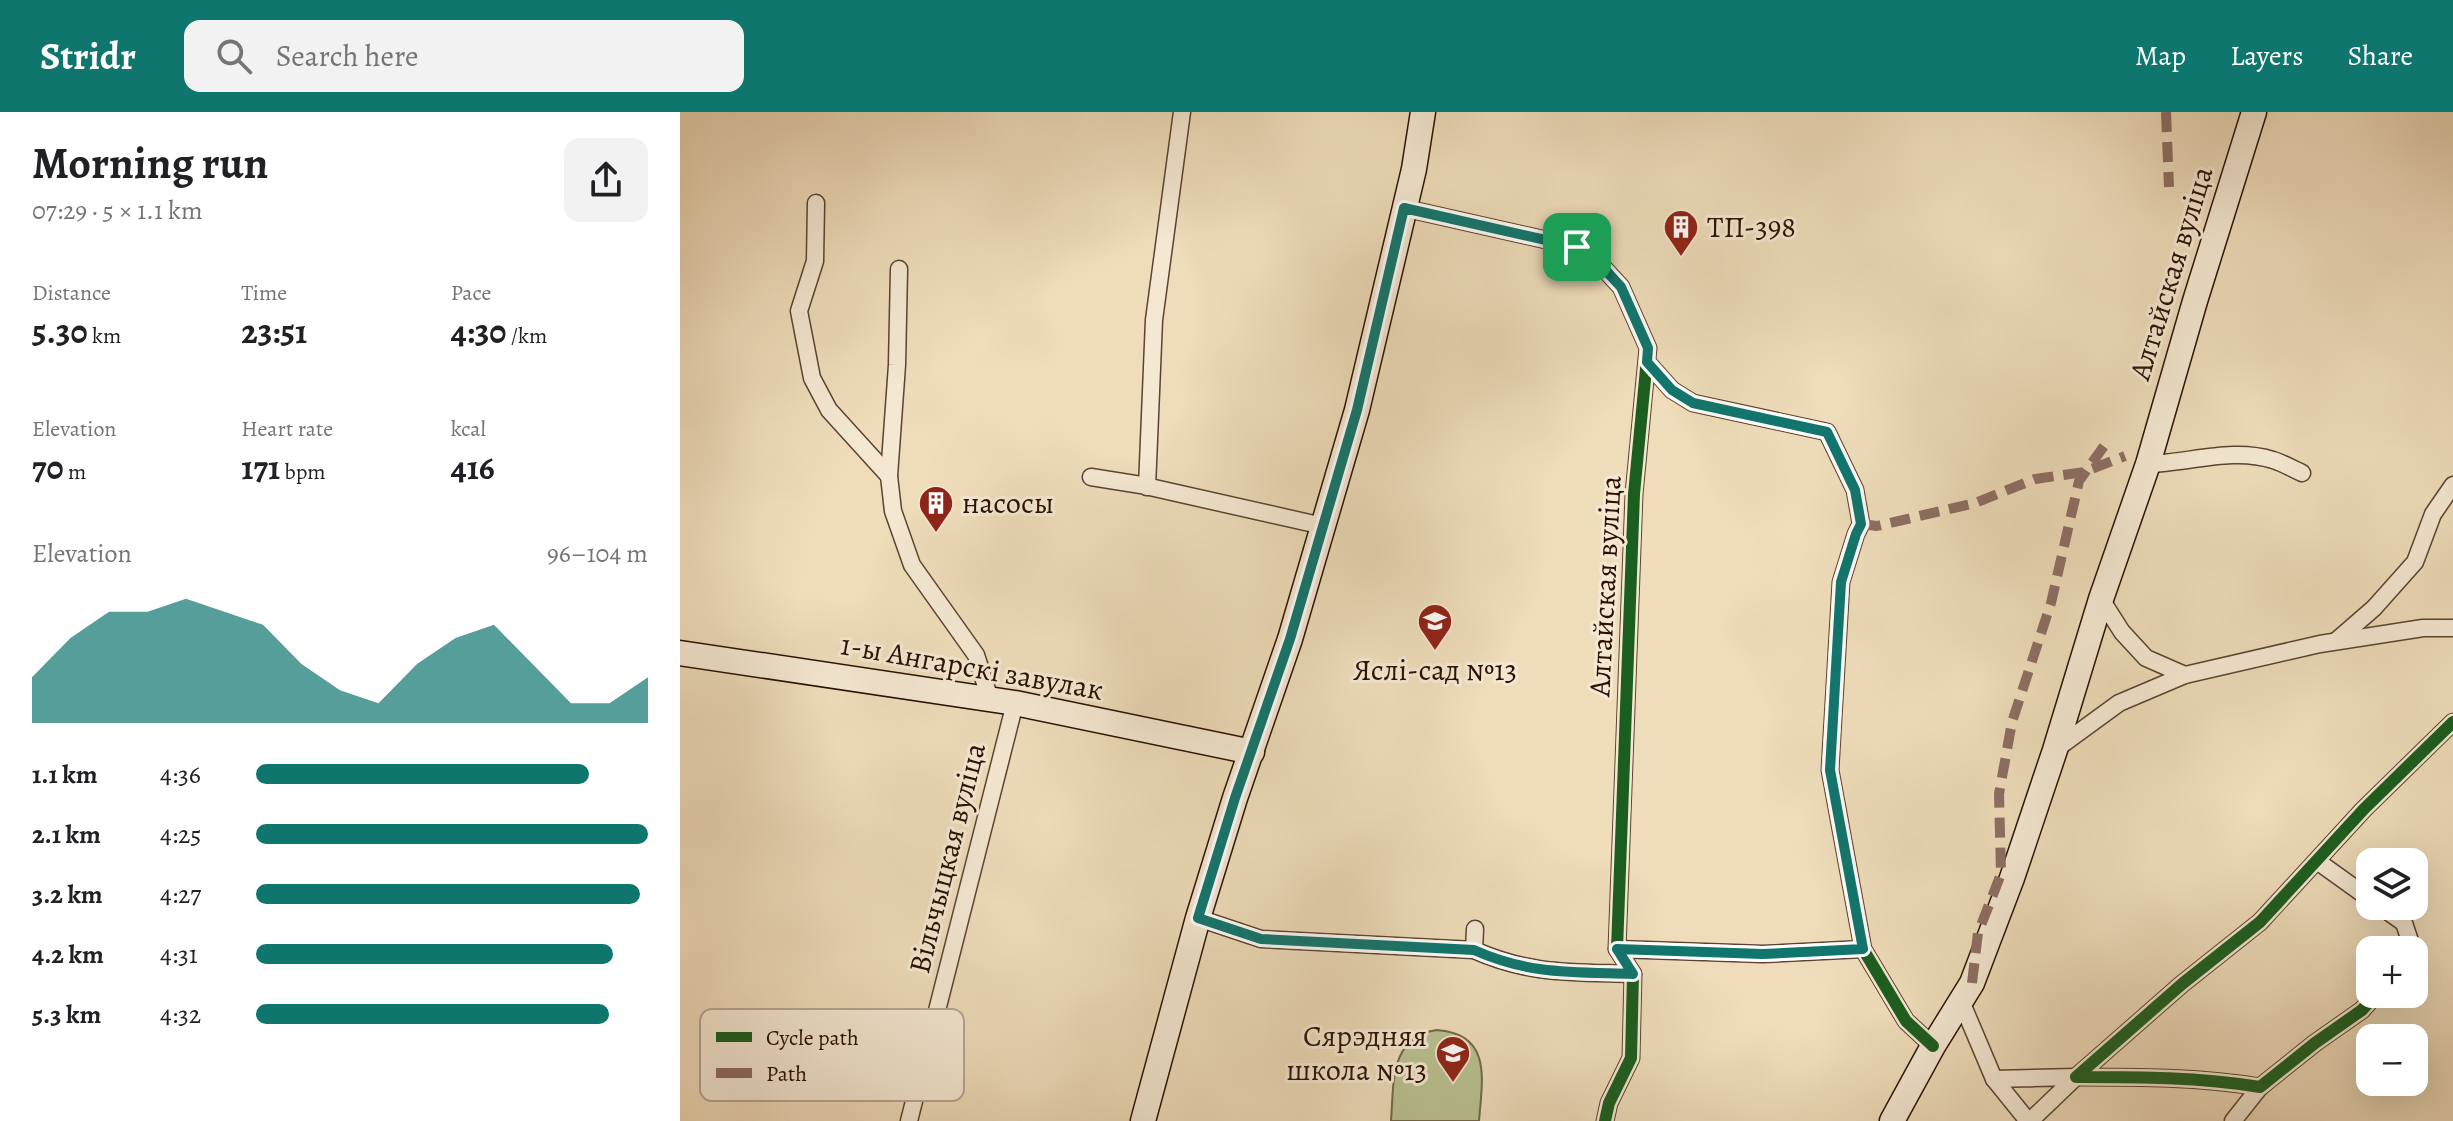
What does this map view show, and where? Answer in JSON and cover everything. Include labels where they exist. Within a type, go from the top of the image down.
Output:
[{"type":"main road","points":[[1143,1121],[1198,918],[1235,798],[1290,639],[1357,410],[1414,169],[1423,112]]},
{"type":"main road","name":"Алтайская вуліца","points":[[1892,1121],[1972,983],[2012,878],[2101,599],[2148,464],[2254,112]]},
{"type":"main road","name":"1-ы Ангарскі завулак","points":[[680,653],[1015,703],[1252,752]]},
{"type":"street","points":[[1147,487],[1154,320],[1182,112]]},
{"type":"street","points":[[816,203],[815,261],[799,311],[812,378],[829,410],[889,476]]},
{"type":"street","name":"Алтайская вуліца","points":[[1404,208],[1577,247],[1598,262],[1621,287],[1648,348],[1634,494],[1617,949]]},
{"type":"street","points":[[899,269],[897,365],[889,476],[893,511],[912,565],[976,655],[990,699]]},
{"type":"street","points":[[1647,362],[1672,390],[1693,403],[1827,432],[1855,490],[1861,524],[1841,582],[1830,770],[1863,949],[1906,1021],[1933,1046]]},
{"type":"street","points":[[2148,464],[2250,455],[2274,460],[2302,473]]},
{"type":"street","points":[[1091,477],[1323,526]]},
{"type":"street","points":[[2336,641],[2374,608],[2415,562],[2433,514],[2453,485]]},
{"type":"street","points":[[2101,599],[2122,632],[2146,658],[2185,675]]},
{"type":"street","points":[[2055,750],[2119,703],[2185,675],[2336,641],[2423,628],[2453,628]]},
{"type":"street","name":"Вільчыцкая вуліца","points":[[937,1009],[1015,703]]},
{"type":"street","points":[[1961,1001],[1994,1079],[2029,1121],[2182,984],[2260,922],[2364,809],[2453,722]]},
{"type":"street","points":[[2317,861],[2356,889]]},
{"type":"street","points":[[1198,918],[1261,939],[1474,950],[1501,962],[1537,970],[1633,974]]},
{"type":"street","points":[[1474,950],[1475,929]]},
{"type":"street","points":[[1617,949],[1763,954],[1863,949]]},
{"type":"street","points":[[1605,1121],[1609,1103],[1631,1058],[1633,974],[1617,949]]},
{"type":"street","points":[[2233,1121],[2260,1087],[2364,1008]]},
{"type":"street","points":[[1994,1079],[2197,1079],[2260,1087]]},
{"type":"street","name":"Вільчыцкая вуліца","points":[[909,1121],[914,1101]]},
{"type":"green space","points":[[1437,1030],[1455,1033],[1468,1040],[1476,1050],[1482,1076],[1479,1121],[1391,1121],[1394,1077],[1402,1052],[1421,1034]]},
{"type":"marked path","points":[[2166,112],[2169,187]]},
{"type":"marked path","points":[[1972,983],[1978,933],[2001,874],[1999,794],[2012,722],[2051,603],[2079,481],[2109,439]]},
{"type":"marked path","points":[[1861,524],[1877,526],[1975,503],[2035,479],[2084,472],[2125,456]]},
{"type":"cycle path","points":[[1404,208],[1577,247],[1598,262],[1621,287],[1648,348],[1634,494],[1617,949],[1633,974],[1631,1058],[1609,1103],[1605,1121]]},
{"type":"cycle path","points":[[1647,362],[1672,390],[1693,403],[1827,432],[1855,490],[1861,524],[1841,582],[1830,770],[1863,949],[1906,1021],[1933,1046]]},
{"type":"cycle path","points":[[2364,1008],[2260,1087],[2191,1079],[2076,1077],[2182,984],[2260,922],[2364,809],[2453,722]]},
{"type":"place","name":"ТП-398","points":[[1681,258]]},
{"type":"place","name":"насосы","points":[[936,534]]},
{"type":"place","name":"Яслі-сад №13","points":[[1435,652]]},
{"type":"place","name":"Сярэдняя школа №13","points":[[1453,1084]]},
{"type":"route","points":[[1404,208],[1577,247],[1598,262],[1621,287],[1648,348],[1647,362],[1672,390],[1693,403],[1827,432],[1855,490],[1861,524],[1841,582],[1830,770],[1863,949],[1763,954],[1617,949],[1633,974],[1537,970],[1501,962],[1474,950],[1261,939],[1198,918],[1235,798],[1290,639],[1357,410],[1404,208]]}]
